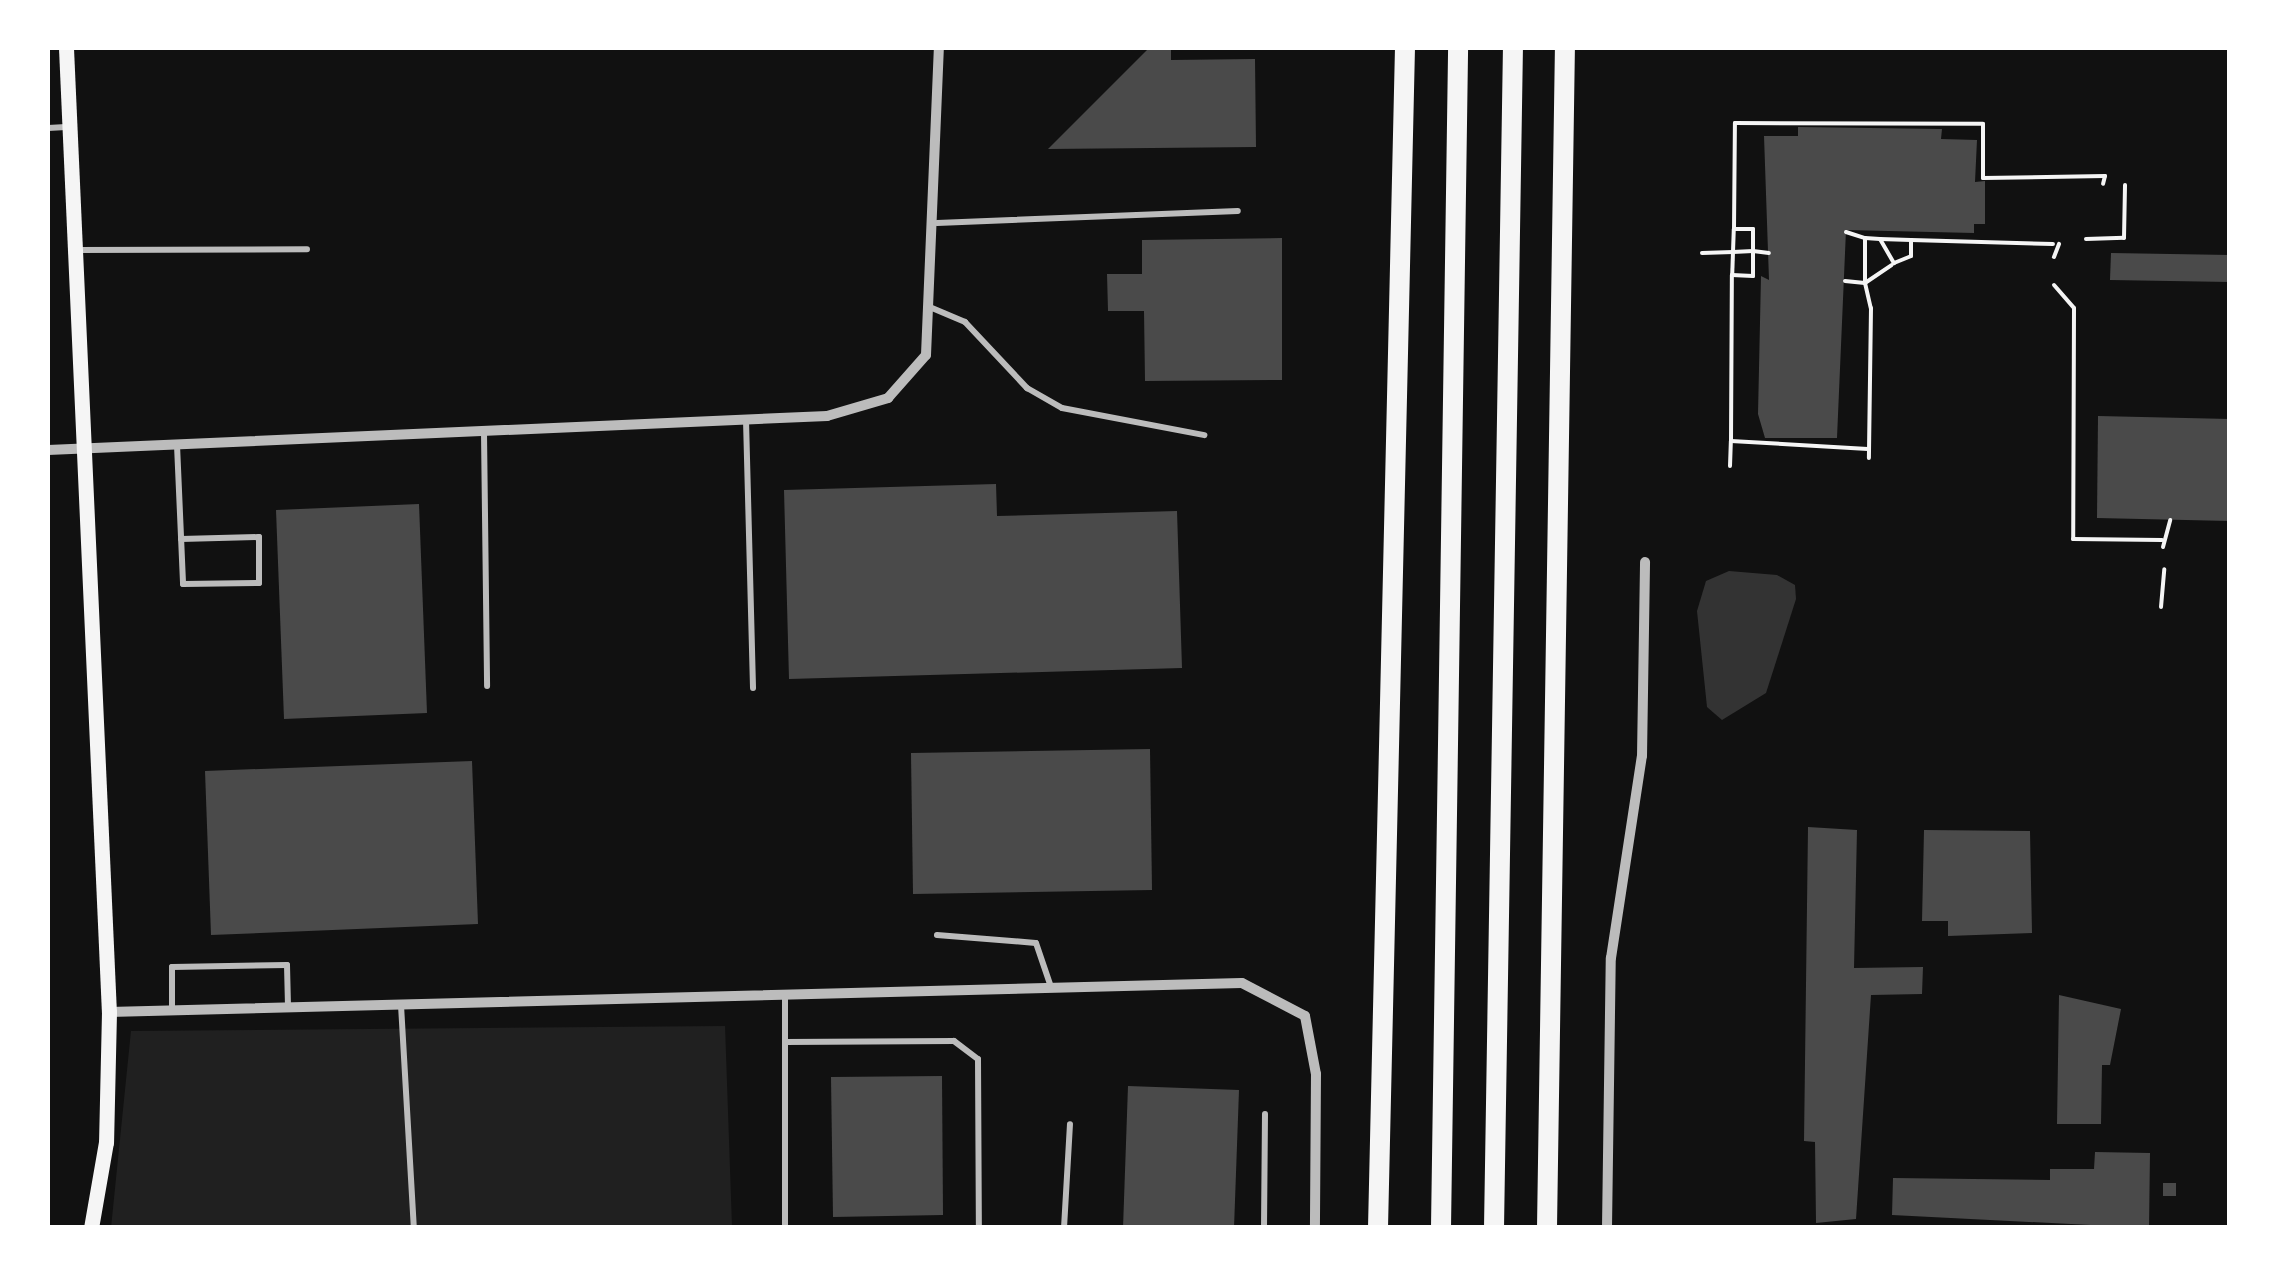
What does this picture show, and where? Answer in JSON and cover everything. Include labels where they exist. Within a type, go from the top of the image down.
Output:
[{"type":"highway","points":[[1378,1228],[1405,48]]},
{"type":"highway","points":[[1441,1228],[1458,48]]},
{"type":"highway","points":[[1494,1228],[1513,48]]},
{"type":"highway","points":[[1546,1228],[1565,48]]},
{"type":"main road","points":[[66,48],[109,1012],[106,1142],[91,1228]]},
{"type":"street","points":[[48,450],[827,416],[888,398],[926,355],[937,224],[939,48]]},
{"type":"street","points":[[1607,1228],[1611,958],[1642,756],[1645,562]]},
{"type":"street","points":[[109,1012],[1242,983],[1289,1002],[1305,1016],[1315,1060],[1315,1228]]},
{"type":"lane","points":[[48,128],[71,127]]},
{"type":"lane","points":[[937,224],[1238,211]]},
{"type":"lane","points":[[75,250],[307,249]]},
{"type":"lane","points":[[932,308],[965,322],[1028,388],[1062,408],[1204,435]]},
{"type":"lane","points":[[746,420],[754,688]]},
{"type":"lane","points":[[484,433],[488,686]]},
{"type":"lane","points":[[178,444],[182,584],[259,583],[260,537],[181,539]]},
{"type":"lane","points":[[937,935],[1036,943],[1051,988]]},
{"type":"lane","points":[[172,1010],[172,968],[230,966],[287,965],[288,1007]]},
{"type":"lane","points":[[785,995],[785,1228]]},
{"type":"lane","points":[[401,1004],[414,1228]]},
{"type":"lane","points":[[785,1042],[954,1041],[978,1059],[979,1228]]},
{"type":"lane","points":[[1264,1228],[1266,1114]]},
{"type":"lane","points":[[1064,1228],[1070,1124]]},
{"type":"path","points":[[1730,466],[1735,123],[1983,124],[1983,178],[2105,176],[2103,184]]},
{"type":"path","points":[[2086,239],[2124,238],[2126,185]]},
{"type":"path","points":[[1732,275],[1753,276],[1753,229],[1734,229]]},
{"type":"path","points":[[1846,232],[1880,239],[2056,244],[2054,256]]},
{"type":"path","points":[[1865,238],[1868,458]]},
{"type":"path","points":[[1880,239],[1894,263]]},
{"type":"path","points":[[1845,281],[1865,284],[1911,256],[1912,240]]},
{"type":"path","points":[[1702,253],[1769,253]]},
{"type":"path","points":[[2054,285],[2074,308],[2072,539],[2162,544],[2170,520]]},
{"type":"path","points":[[2075,376],[2084,376]]},
{"type":"path","points":[[1731,442],[1868,449]]},
{"type":"path","points":[[2161,607],[2164,569]]},
{"type":"shaded area","points":[[1729,571],[1777,575],[1795,585],[1796,599],[1766,693],[1722,720],[1707,707],[1697,611],[1706,581]]},
{"type":"shaded area","points":[[725,1026],[732,1227],[111,1228],[131,1031]]},
{"type":"building","points":[[1149,48],[1171,48],[1171,60],[1255,59],[1256,147],[1048,149]]},
{"type":"building","points":[[1798,127],[1942,129],[1941,139],[1977,140],[1975,182],[1985,181],[1985,224],[1974,224],[1974,233],[1846,230],[1837,438],[1765,438],[1758,414],[1761,276],[1769,280],[1764,136],[1798,136]]},
{"type":"building","points":[[1282,238],[1282,380],[1145,381],[1144,311],[1108,311],[1107,274],[1142,274],[1142,240]]},
{"type":"building","points":[[2111,253],[2230,255],[2230,282],[2110,280]]},
{"type":"building","points":[[2098,416],[2230,419],[2230,521],[2097,518]]},
{"type":"building","points":[[996,484],[997,516],[1177,511],[1182,668],[789,679],[784,490]]},
{"type":"building","points":[[419,504],[427,713],[284,719],[276,510]]},
{"type":"building","points":[[1150,749],[1152,890],[913,894],[911,753]]},
{"type":"building","points":[[472,761],[478,924],[211,935],[205,771]]},
{"type":"building","points":[[1808,827],[1857,830],[1854,968],[1923,967],[1922,994],[1871,995],[1856,1219],[1816,1223],[1815,1142],[1804,1141]]},
{"type":"building","points":[[1924,830],[2030,831],[2032,933],[1948,936],[1948,921],[1922,921]]},
{"type":"building","points":[[2059,995],[2121,1009],[2110,1065],[2102,1065],[2101,1124],[2057,1124]]},
{"type":"building","points":[[942,1076],[943,1215],[833,1217],[831,1077]]},
{"type":"building","points":[[1128,1086],[1239,1090],[1234,1228],[1123,1228]]},
{"type":"building","points":[[2095,1152],[2150,1153],[2149,1228],[1892,1215],[1893,1178],[2050,1180],[2050,1169],[2094,1169]]},
{"type":"building","points":[[2163,1183],[2176,1183],[2176,1196],[2163,1196]]}]
